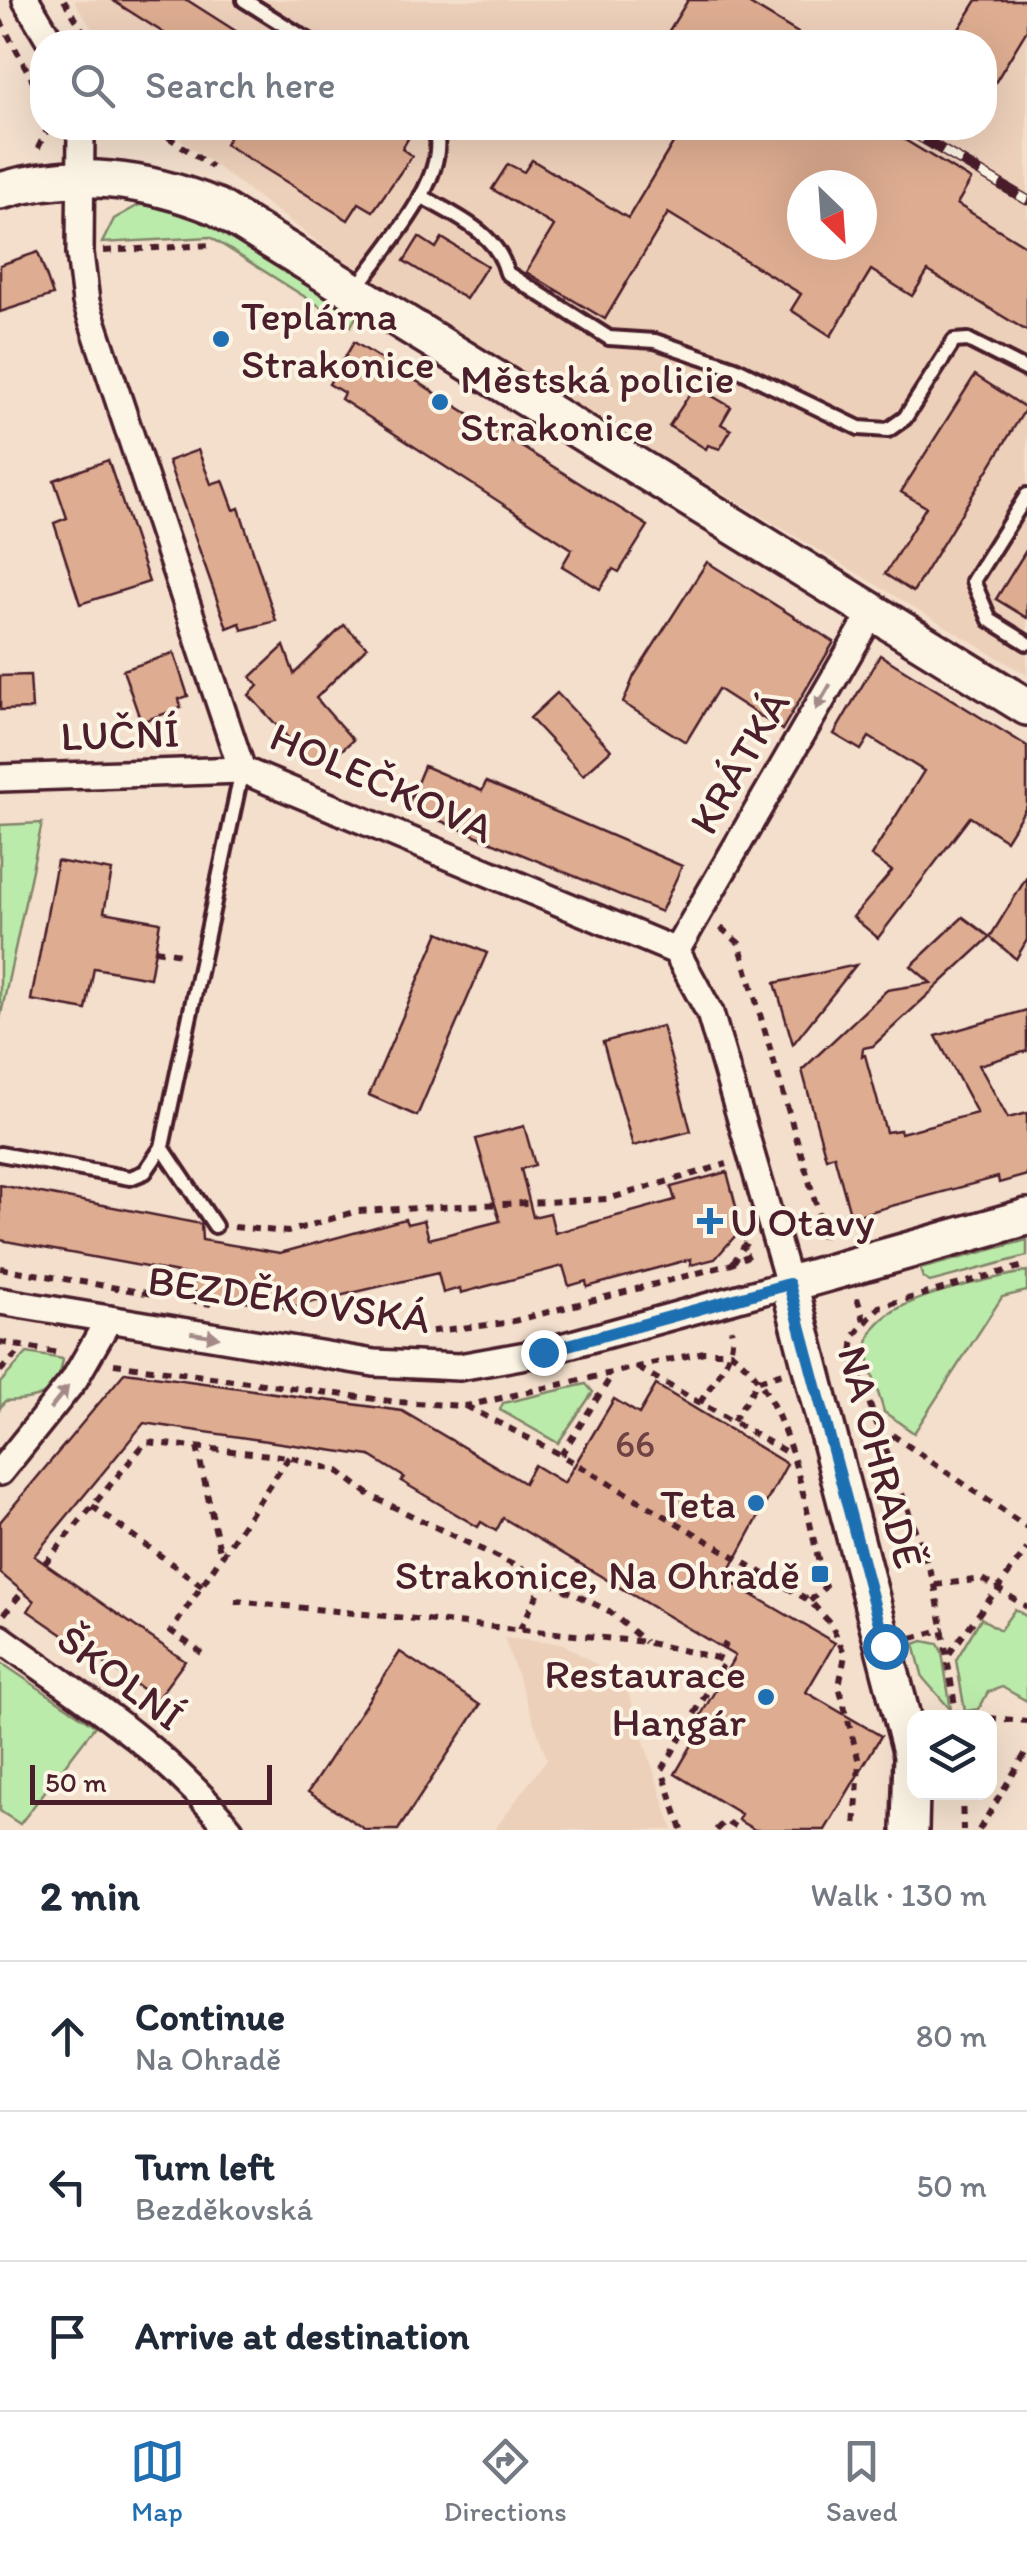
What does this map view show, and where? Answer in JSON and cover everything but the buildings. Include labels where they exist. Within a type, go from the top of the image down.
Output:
[{"type":"main road","points":[[0,191],[40,180],[82,176],[140,182],[217,208],[1027,707]]},
{"type":"main road","name":"BEZDĚKOVSKÁ","points":[[789,1284],[1027,1218]]},
{"type":"main road","name":"NA OHRADĚ","points":[[789,1284],[912,1755],[910,1830]]},
{"type":"street","points":[[26,0],[44,30]]},
{"type":"street","name":"HOLEČKOVA","points":[[81,140],[80,253],[86,302],[242,770],[676,952]]},
{"type":"street","name":"KRÁTKÁ","points":[[676,952],[872,613]]},
{"type":"street","name":"LUČNÍ","points":[[0,778],[242,770]]},
{"type":"street","points":[[676,952],[710,1013],[764,1238],[789,1284]]},
{"type":"street","name":"BEZDĚKOVSKÁ","points":[[0,1300],[374,1363],[459,1368],[543,1352],[789,1284]]},
{"type":"street","points":[[0,1472],[88,1359],[108,1319]]},
{"type":"street","name":"ŠKOLNÍ","points":[[0,1638],[145,1742],[197,1790],[230,1830]]},
{"type":"lane","points":[[244,0],[292,30]]},
{"type":"lane","points":[[354,292],[435,175],[439,140]]},
{"type":"lane","points":[[421,196],[488,237],[502,253],[506,273],[608,338],[654,341],[735,368],[858,428],[888,430],[905,418],[954,342],[968,340],[1027,370]]},
{"type":"lane","points":[[1027,495],[973,581],[979,603],[990,620],[1027,643]]},
{"type":"lane","points":[[0,1154],[130,1178],[145,1172],[162,1147],[242,770]]},
{"type":"lane","points":[[162,1147],[215,1226]]},
{"type":"path","points":[[64,0],[83,30]]},
{"type":"path","points":[[0,20],[30,74]]},
{"type":"path","points":[[80,253],[209,244],[226,254]]},
{"type":"path","points":[[698,913],[740,942],[825,1235]]},
{"type":"path","points":[[215,1226],[288,1232],[357,1211],[608,1199],[729,1164],[735,1181]]},
{"type":"path","points":[[401,1334],[437,1334],[506,1323],[732,1264],[764,1238]]},
{"type":"path","points":[[732,1264],[764,1238]]},
{"type":"path","points":[[956,1710],[935,1585],[852,1355],[854,1336],[879,1307],[1027,1266]]},
{"type":"path","points":[[0,1268],[201,1298],[218,1305]]},
{"type":"path","points":[[700,1403],[734,1340],[714,1268]]},
{"type":"path","points":[[0,1342],[88,1359],[378,1400],[466,1406],[704,1352],[730,1352],[746,1362],[774,1406],[824,1587],[810,1601]]},
{"type":"path","points":[[0,1371],[24,1347]]},
{"type":"path","points":[[638,1368],[789,1453]]},
{"type":"path","points":[[561,1455],[612,1374]]},
{"type":"path","points":[[466,1406],[561,1455],[810,1601],[830,1624],[845,1655],[839,1686],[858,1762],[855,1830]]},
{"type":"path","points":[[878,1425],[1027,1527]]},
{"type":"path","points":[[45,1564],[146,1442],[289,1457],[338,1471],[371,1496],[609,1611],[645,1642]]},
{"type":"path","points":[[197,1447],[221,1557]]},
{"type":"path","points":[[202,1653],[171,1632],[289,1457]]},
{"type":"path","points":[[92,1506],[202,1586]]},
{"type":"path","points":[[949,1654],[1027,1549]]},
{"type":"path","points":[[754,1596],[765,1576]]},
{"type":"path","points":[[935,1585],[982,1579],[1027,1607]]},
{"type":"path","points":[[520,1629],[545,1580]]},
{"type":"path","points":[[0,1618],[24,1590]]},
{"type":"path","points":[[235,1600],[645,1642],[717,1658],[724,1662],[662,1770],[682,1830]]},
{"type":"path","points":[[717,1658],[726,1643]]},
{"type":"path","points":[[997,1718],[1027,1720]]},
{"type":"path","points":[[979,1830],[1027,1751]]},
{"type":"path","points":[[962,1800],[963,1830]]},
{"type":"path","points":[[716,1830],[725,1821],[741,1830]]},
{"type":"shaded area","points":[[74,0],[1027,0],[1027,675],[377,286],[181,140],[997,140],[997,30],[93,30]]},
{"type":"shaded area","points":[[504,1638],[563,1644],[625,1683],[673,1830],[494,1830],[547,1759]]},
{"type":"green space","points":[[139,205],[165,208],[222,231],[356,317],[351,326],[210,237],[102,243],[114,219]]},
{"type":"green space","points":[[42,823],[0,1019],[0,825]]},
{"type":"green space","points":[[1027,1240],[1027,1256],[930,1282],[923,1278],[920,1269]]},
{"type":"green space","points":[[1027,1271],[1027,1291],[1002,1297],[914,1433],[884,1412],[868,1352],[874,1328],[889,1314],[933,1294]]},
{"type":"green space","points":[[27,1353],[63,1359],[57,1381],[37,1397],[5,1401],[0,1408],[0,1383]]},
{"type":"green space","points":[[586,1384],[593,1392],[558,1443],[500,1410],[503,1403]]},
{"type":"green space","points":[[1015,1609],[1027,1617],[1027,1701],[1002,1687],[988,1692],[979,1709],[965,1710],[956,1660],[981,1618],[1000,1630]]},
{"type":"green space","points":[[914,1644],[938,1644],[951,1710],[923,1678]]},
{"type":"green space","points":[[0,1662],[95,1726],[20,1824],[0,1811]]},
{"type":"railway","points":[[925,140],[1027,200]]},
{"type":"place","name":"Teplárna Strakonice","points":[[221,339]]},
{"type":"place","name":"Městská policie Strakonice","points":[[440,402]]},
{"type":"place","name":"U Otavy","points":[[710,1221]]},
{"type":"place","name":"Teta","points":[[756,1503]]},
{"type":"place","name":"Strakonice, Na Ohradě","points":[[820,1574]]},
{"type":"place","name":"Restaurace Hangár","points":[[766,1697]]},
{"type":"route","points":[[543,1352],[789,1284],[885,1646]]}]
